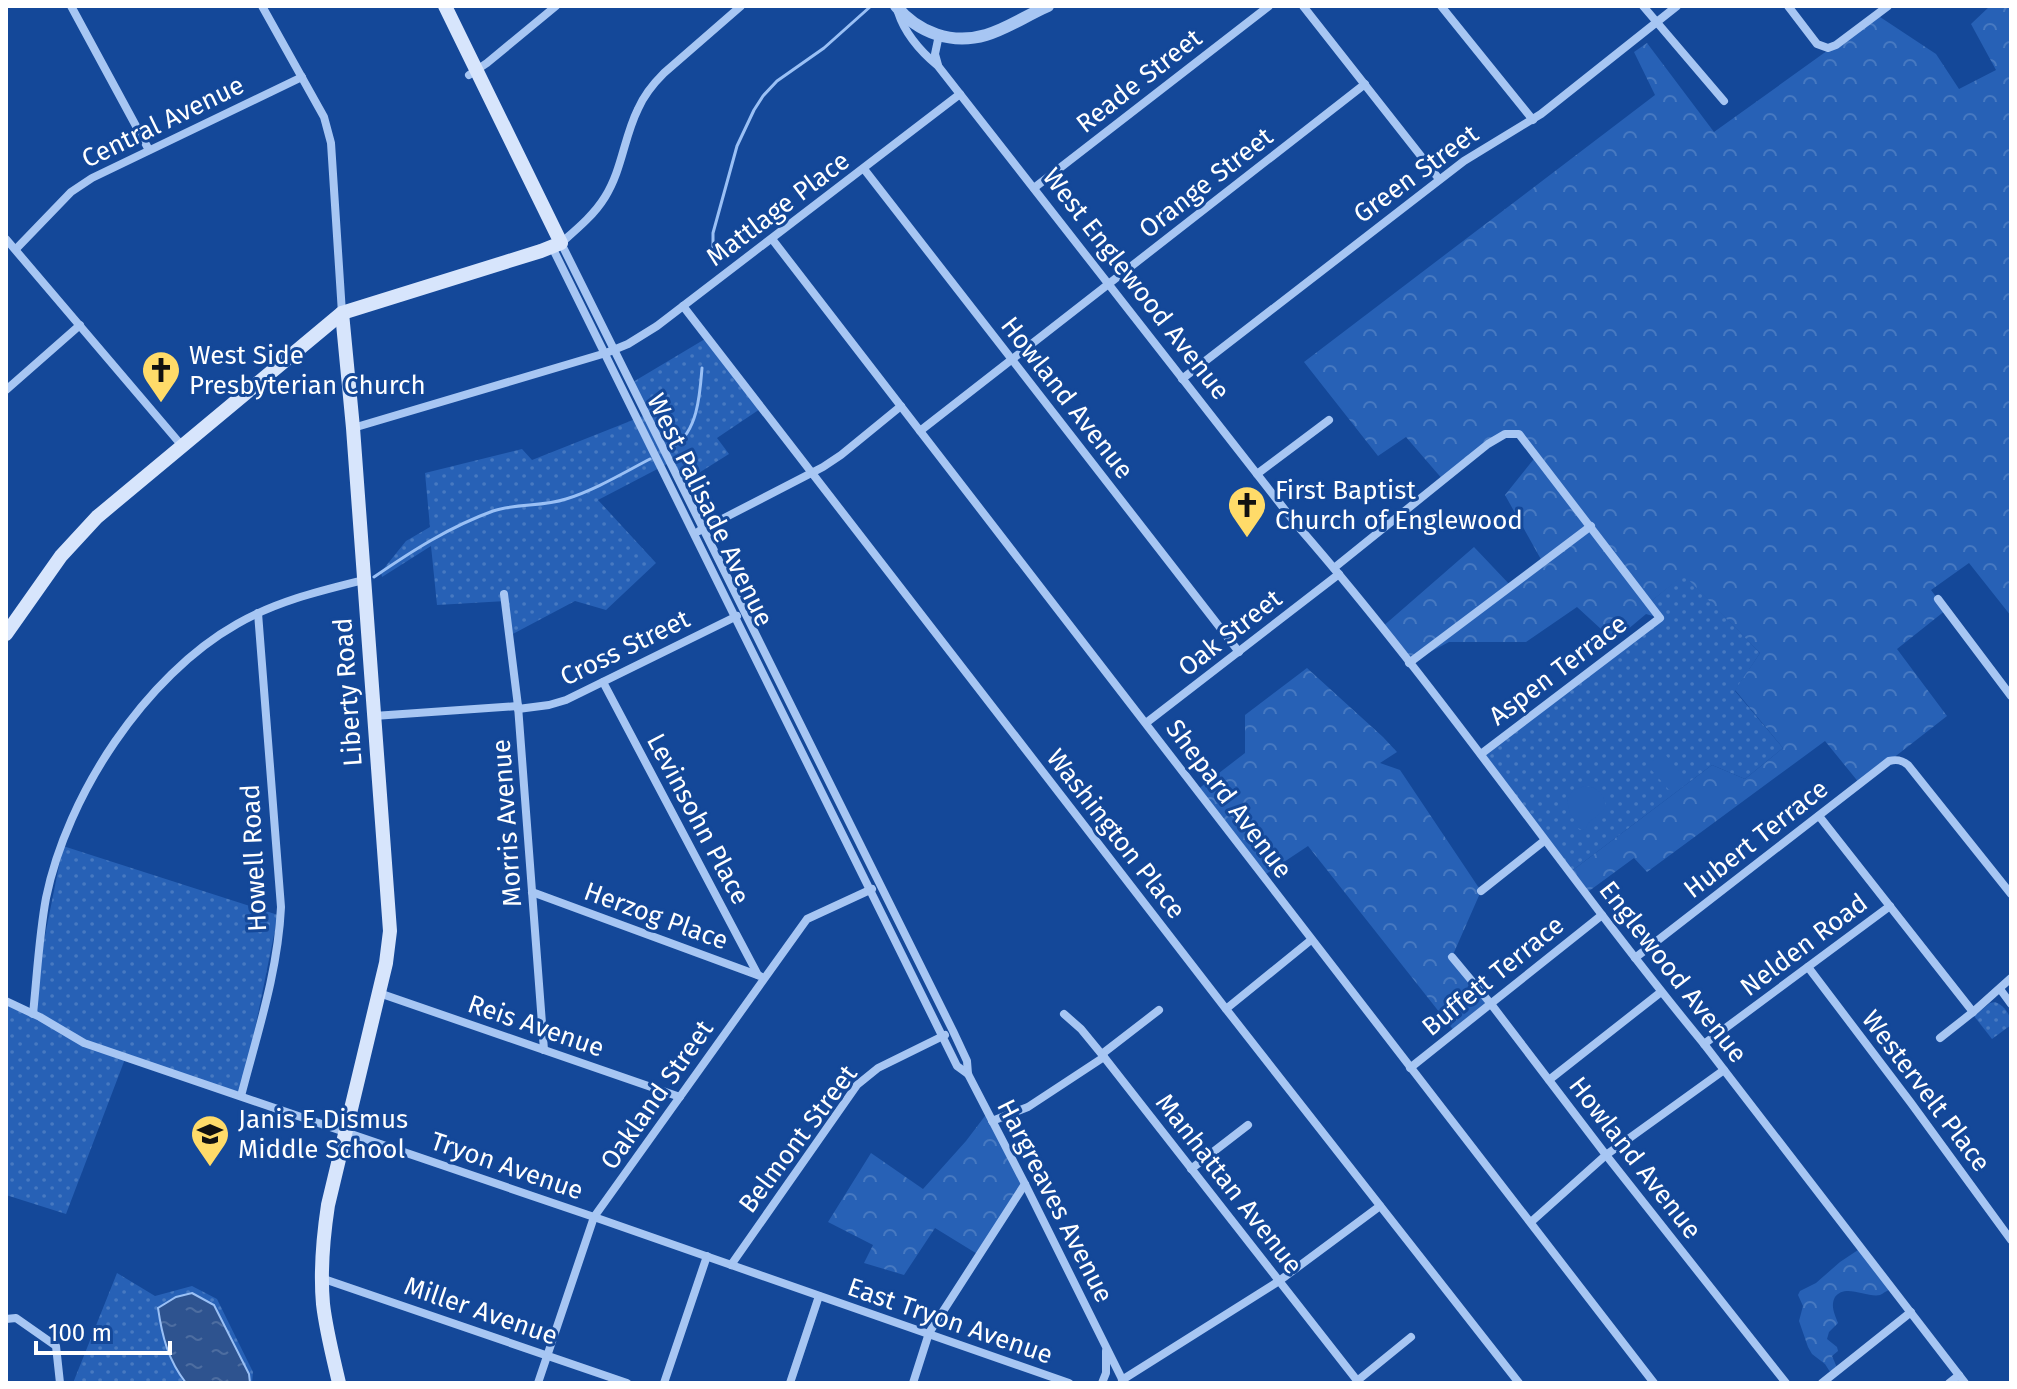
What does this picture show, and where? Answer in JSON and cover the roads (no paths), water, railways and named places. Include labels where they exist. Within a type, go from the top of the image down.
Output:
[{"type":"main road","name":"West Palisade Avenue","points":[[435,6],[473,73]]},
{"type":"main road","name":"West Palisade Avenue","points":[[445,6],[473,73],[556,245]]},
{"type":"main road","points":[[8,627],[61,556],[97,517],[342,313],[556,245]]},
{"type":"main road","name":"Liberty Road","points":[[339,1383],[325,1321],[322,1244],[328,1205],[389,947],[390,931],[342,313]]},
{"type":"street","points":[[71,6],[149,150]]},
{"type":"street","name":"Liberty Road","points":[[262,6],[324,117],[331,143],[342,313]]},
{"type":"street","points":[[473,73],[556,6]]},
{"type":"street","points":[[556,245],[583,223],[605,196],[621,162],[637,111],[652,86],[741,6]]},
{"type":"street","points":[[896,6],[918,26],[939,35],[958,38],[986,35],[1048,6]]},
{"type":"street","name":"West Englewood Avenue","points":[[896,6],[903,27],[938,66],[1296,524],[1349,586]]},
{"type":"street","name":"Reade Street","points":[[1034,188],[1269,6]]},
{"type":"street","points":[[1303,6],[1439,179]]},
{"type":"street","points":[[1441,6],[1533,120]]},
{"type":"street","points":[[1643,6],[1724,101]]},
{"type":"street","name":"Green Street","points":[[1182,379],[1439,179],[1473,154],[1533,120],[1677,6]]},
{"type":"street","points":[[1788,6],[1822,47],[1834,47],[1888,6]]},
{"type":"street","points":[[938,66],[935,54],[939,35]]},
{"type":"street","name":"Central Avenue","points":[[16,249],[71,192],[92,178],[302,77]]},
{"type":"street","name":"Orange Street","points":[[920,431],[1365,84]]},
{"type":"street","name":"Mattlage Place","points":[[353,428],[628,344],[657,326],[960,94]]},
{"type":"street","name":"Howland Avenue","points":[[864,169],[1239,652]]},
{"type":"street","points":[[6,239],[183,447]]},
{"type":"street","name":"Shepard Avenue","points":[[772,239],[1654,1383]]},
{"type":"street","name":"West Palisade Avenue","points":[[556,245],[699,530],[745,612],[953,1031]]},
{"type":"street","name":"Washington Place","points":[[683,306],[1519,1383]]},
{"type":"street","points":[[6,390],[80,325]]},
{"type":"street","points":[[699,530],[812,473],[841,455],[901,406]]},
{"type":"street","points":[[1257,474],[1329,420]]},
{"type":"street","name":"Oak Street","points":[[1146,723],[1239,652],[1488,444],[1505,434],[1519,434],[1591,527]]},
{"type":"street","points":[[1409,663],[1591,527]]},
{"type":"street","name":"Aspen Terrace","points":[[1481,754],[1660,618],[1591,527]]},
{"type":"street","name":"West Palisade Avenue","points":[[699,530],[736,617],[943,1036]]},
{"type":"street","points":[[33,1014],[46,899],[71,822],[96,773],[137,712],[181,665],[221,634],[258,613],[308,594],[364,580]]},
{"type":"street","name":"Englewood Avenue","points":[[1349,586],[1965,1383]]},
{"type":"street","name":"Morris Avenue","points":[[504,594],[518,708],[544,1050]]},
{"type":"street","points":[[1938,599],[2009,689]]},
{"type":"street","name":"Cross Street","points":[[374,716],[549,705],[566,700],[745,612]]},
{"type":"street","name":"Howell Road","points":[[241,1096],[275,967],[281,907],[258,613]]},
{"type":"street","name":"Levinsohn Place","points":[[603,682],[762,977]]},
{"type":"street","name":"Hubert Terrace","points":[[1635,958],[1889,761],[1896,759],[1903,761],[2011,894]]},
{"type":"street","points":[[1819,816],[1973,1012]]},
{"type":"street","points":[[1481,891],[1544,841]]},
{"type":"street","name":"Oakland Street","points":[[538,1383],[594,1217],[762,977],[807,919],[880,885]]},
{"type":"street","name":"Herzog Place","points":[[532,892],[762,977]]},
{"type":"street","name":"Nelden Road","points":[[1704,1044],[1890,906]]},
{"type":"street","name":"Buffett Terrace","points":[[1410,1068],[1602,915]]},
{"type":"street","points":[[1226,1009],[1311,940]]},
{"type":"street","name":"Howland Avenue","points":[[1452,957],[1786,1383]]},
{"type":"street","name":"Westervelt Place","points":[[1808,967],[2011,1240]]},
{"type":"street","points":[[1940,1038],[2011,978]]},
{"type":"street","points":[[2000,989],[2011,1004]]},
{"type":"street","points":[[1549,1080],[1661,992]]},
{"type":"street","name":"Reis Avenue","points":[[378,993],[680,1097]]},
{"type":"street","name":"Tryon Avenue","points":[[6,1001],[84,1043],[819,1296]]},
{"type":"street","points":[[992,1121],[1028,1107],[1103,1056],[1159,1010]]},
{"type":"street","name":"Manhattan Avenue","points":[[1064,1014],[1103,1056],[1358,1382]]},
{"type":"street","name":"Belmont Street","points":[[731,1265],[857,1085],[878,1068],[953,1031]]},
{"type":"street","name":"Hargreaves Avenue","points":[[953,1031],[967,1061],[968,1074],[1123,1382]]},
{"type":"street","name":"Hargreaves Avenue","points":[[943,1036],[957,1066],[968,1074]]},
{"type":"street","points":[[1531,1222],[1606,1155],[1724,1070]]},
{"type":"street","points":[[1191,1169],[1248,1125]]},
{"type":"street","points":[[913,1383],[929,1333],[1025,1184]]},
{"type":"street","points":[[1123,1382],[1279,1281],[1380,1206]]},
{"type":"street","points":[[664,1383],[707,1256]]},
{"type":"street","name":"Miller Avenue","points":[[321,1278],[627,1383]]},
{"type":"street","points":[[790,1383],[819,1296]]},
{"type":"street","name":"East Tryon Avenue","points":[[819,1296],[1069,1383]]},
{"type":"street","points":[[1822,1383],[1911,1312]]},
{"type":"street","points":[[6,1319],[16,1318],[56,1346],[60,1383]]},
{"type":"street","points":[[1358,1382],[1411,1337]]},
{"type":"street","points":[[1102,1383],[1106,1373],[1106,1346]]},
{"type":"street","points":[[1949,1383],[1959,1375]]},
{"type":"water","points":[[192,1293],[214,1305],[249,1374],[250,1383],[186,1383],[180,1374],[167,1347],[158,1308],[176,1297]]},
{"type":"waterway","points":[[713,249],[713,233],[737,146],[763,96],[777,81],[824,48],[871,6]]},
{"type":"waterway","points":[[674,446],[693,421],[702,368]]},
{"type":"waterway","points":[[374,577],[431,540],[477,517],[502,509],[566,499],[650,459]]},
{"type":"place","name":"West Side Presbyterian Church","points":[[161,404]]},
{"type":"place","name":"First Baptist Church of Englewood","points":[[1247,539]]},
{"type":"place","name":"Janis E Dismus Middle School","points":[[210,1168]]}]
